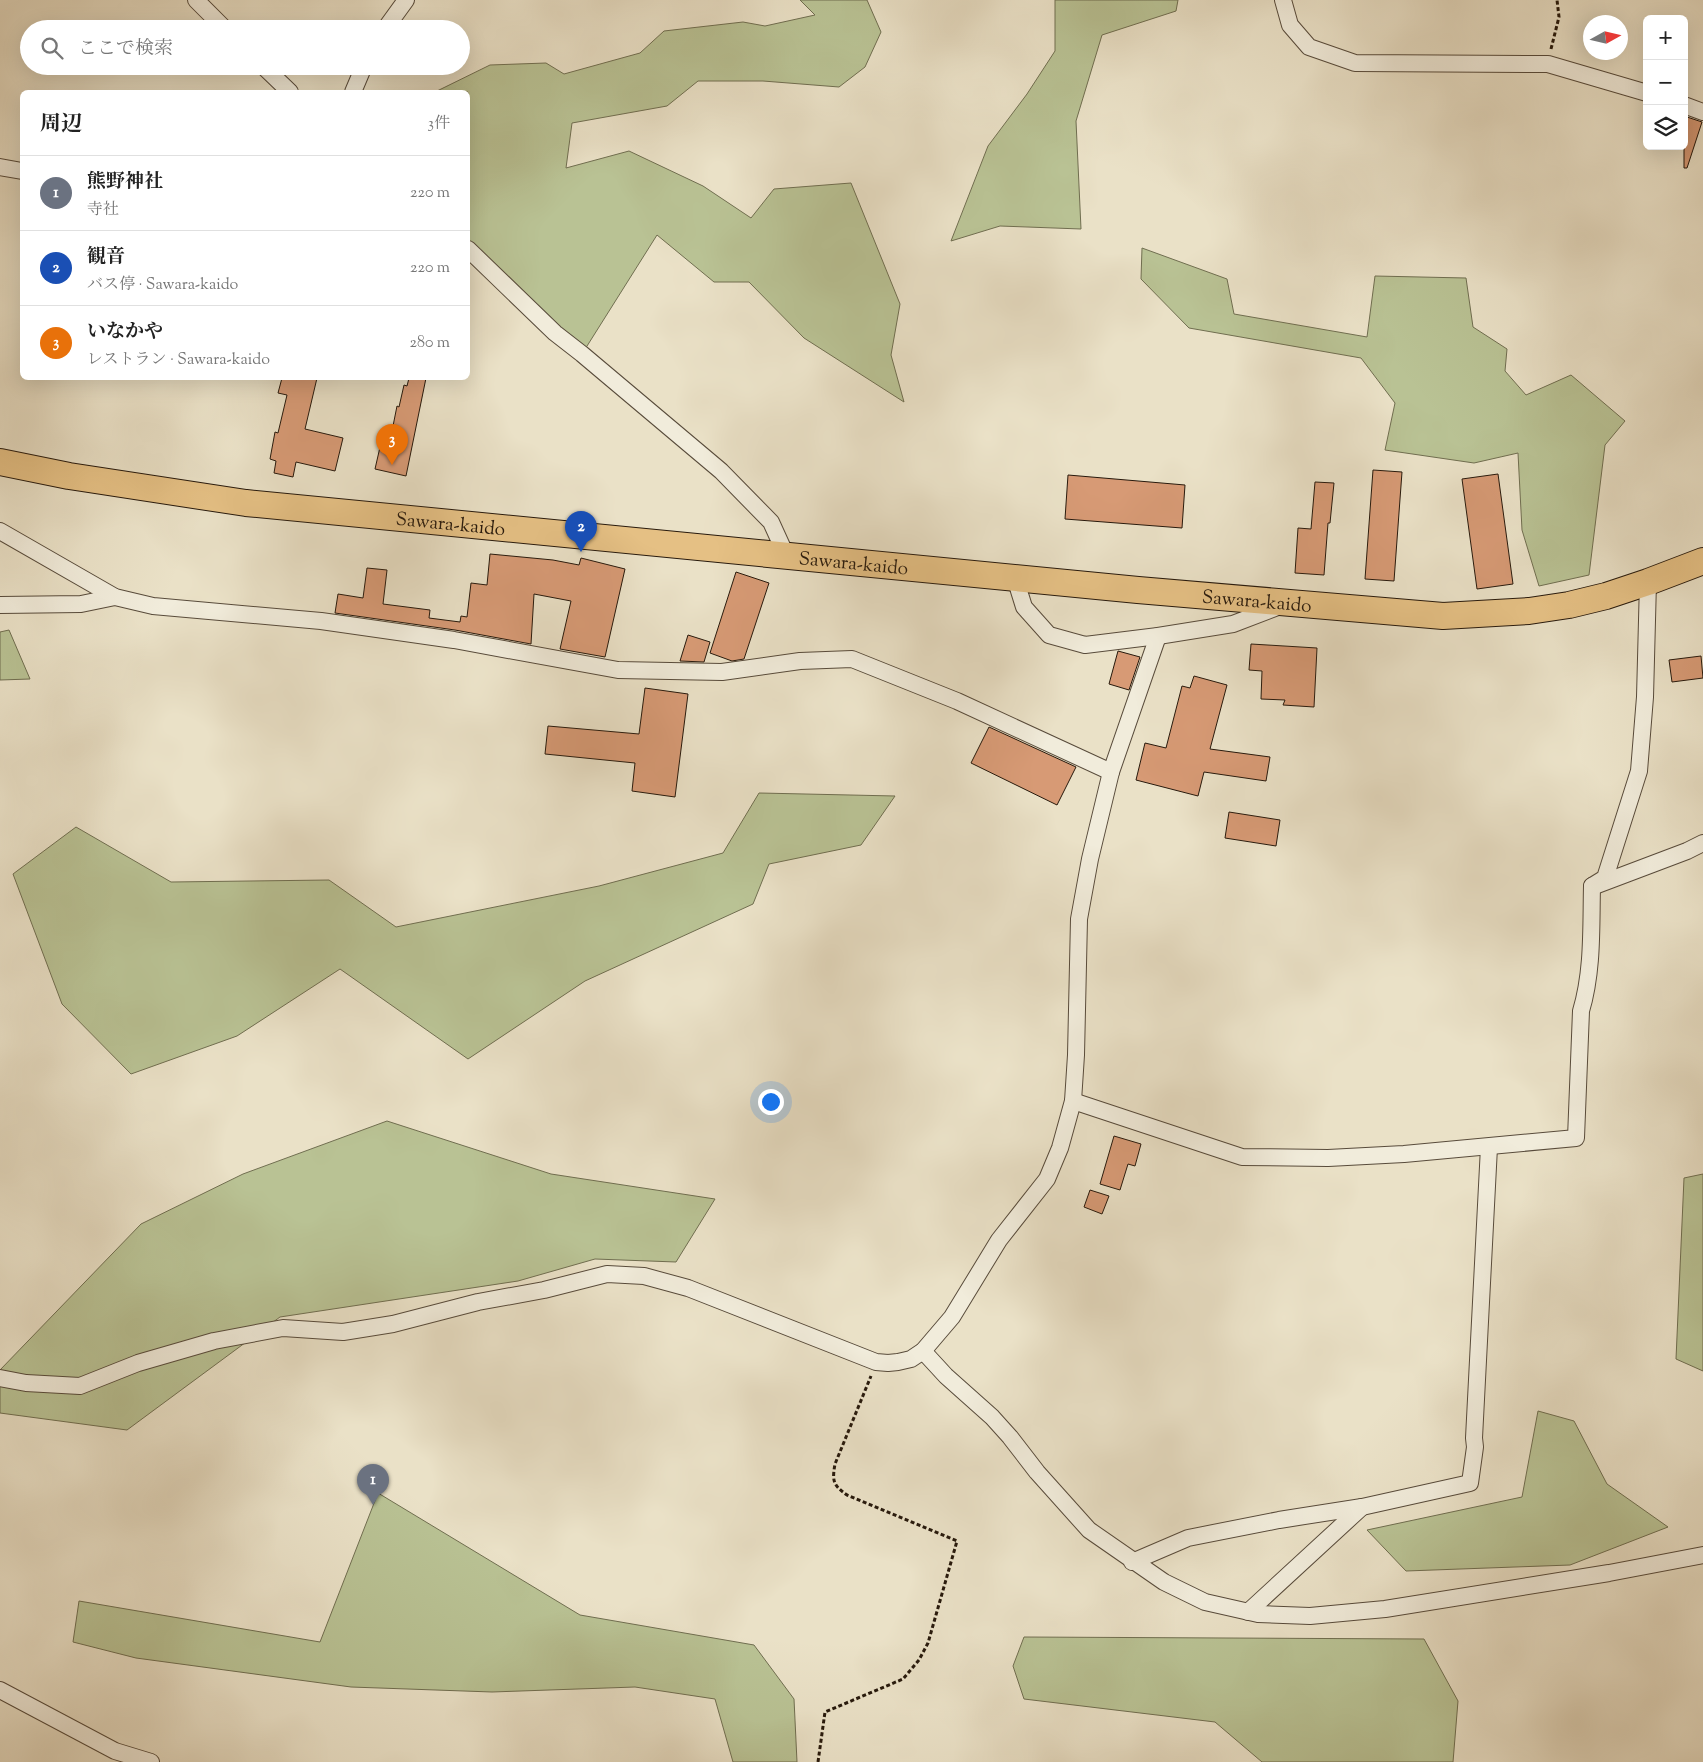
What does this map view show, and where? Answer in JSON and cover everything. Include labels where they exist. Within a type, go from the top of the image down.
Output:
[{"type":"highway","name":"Sawara-kaido","points":[[0,462],[70,476],[246,503],[1014,578],[1443,616],[1529,611],[1569,605],[1606,596],[1703,561]]},
{"type":"street","points":[[196,0],[216,20]]},
{"type":"street","points":[[392,20],[406,0]]},
{"type":"street","points":[[1283,0],[1290,26],[1309,47],[1355,63],[1548,64],[1643,92]]},
{"type":"street","points":[[272,75],[288,90]]},
{"type":"street","points":[[354,90],[360,75]]},
{"type":"street","points":[[1688,106],[1703,112]]},
{"type":"street","points":[[0,167],[20,171]]},
{"type":"street","points":[[470,251],[555,333],[721,472],[771,522],[786,555]]},
{"type":"street","points":[[0,531],[115,597],[154,606],[321,621],[444,638],[618,670],[722,672],[800,661],[852,659],[957,701],[1111,772]]},
{"type":"street","points":[[1014,578],[1024,607],[1049,635],[1085,646],[1233,624],[1289,603]]},
{"type":"street","points":[[1592,886],[1605,878],[1639,771],[1645,697],[1648,582]]},
{"type":"street","points":[[0,605],[81,604],[115,597]]},
{"type":"street","points":[[0,1378],[26,1383],[80,1386],[138,1363],[214,1341],[283,1328],[344,1332],[393,1324],[478,1302],[544,1290],[607,1274],[644,1276],[688,1288],[876,1362],[888,1363],[911,1359],[923,1351],[952,1317],[999,1240],[1047,1179],[1060,1148],[1073,1101],[1079,920],[1090,859],[1111,772],[1158,636]]},
{"type":"street","points":[[1592,886],[1687,851],[1703,843]]},
{"type":"street","points":[[1073,1101],[1242,1157],[1328,1158],[1489,1147],[1576,1138],[1581,1011],[1585,999],[1590,962],[1592,886]]},
{"type":"street","points":[[1132,1562],[1188,1538],[1279,1520],[1362,1507],[1470,1483],[1475,1447],[1489,1147]]},
{"type":"street","points":[[923,1351],[946,1376],[992,1417],[1037,1472],[1089,1530],[1132,1562],[1164,1582],[1205,1602],[1258,1614],[1310,1616],[1385,1609],[1609,1573],[1703,1555]]},
{"type":"street","points":[[1248,1612],[1362,1507]]},
{"type":"street","points":[[0,1690],[115,1751],[151,1762]]},
{"type":"path","points":[[1548,64],[1558,17],[1557,0]]},
{"type":"path","points":[[818,1762],[825,1712],[903,1679],[918,1660],[928,1643],[957,1541],[847,1495],[836,1487],[833,1476],[835,1464],[876,1362]]},
{"type":"green space","points":[[800,0],[867,0],[881,32],[865,67],[839,87],[763,81],[698,81],[667,106],[572,123],[566,168],[629,151],[703,186],[751,218],[774,189],[851,183],[900,304],[891,355],[904,402],[804,338],[749,282],[714,282],[657,235],[582,354],[470,251],[470,90],[439,90],[490,65],[546,63],[564,74],[640,53],[664,31],[743,22],[765,26],[815,15]]},
{"type":"green space","points":[[1055,0],[1178,0],[1176,11],[1102,35],[1076,121],[1081,229],[1000,226],[951,241],[988,146],[1027,94],[1055,51]]},
{"type":"green space","points":[[1142,248],[1227,279],[1234,314],[1367,337],[1375,276],[1466,278],[1473,327],[1507,349],[1505,371],[1526,395],[1571,375],[1625,421],[1605,445],[1589,575],[1539,586],[1522,530],[1518,453],[1474,463],[1385,450],[1395,403],[1361,358],[1189,328],[1141,279]]},
{"type":"green space","points":[[9,630],[30,679],[0,680],[0,632]]},
{"type":"green space","points":[[759,793],[895,796],[861,845],[769,864],[753,904],[585,981],[468,1059],[340,969],[237,1036],[131,1074],[62,1004],[13,874],[76,827],[171,882],[329,880],[396,927],[599,886],[723,853]]},
{"type":"green space","points":[[387,1121],[551,1174],[715,1199],[676,1262],[595,1259],[518,1281],[280,1317],[127,1430],[0,1413],[0,1370],[141,1224],[243,1174]]},
{"type":"green space","points":[[1703,1174],[1703,1371],[1676,1359],[1684,1178]]},
{"type":"green space","points":[[1538,1411],[1574,1421],[1607,1484],[1668,1527],[1570,1565],[1406,1571],[1367,1530],[1522,1497]]},
{"type":"green space","points":[[378,1493],[580,1615],[754,1645],[794,1699],[797,1762],[733,1762],[715,1699],[635,1687],[492,1692],[351,1687],[136,1658],[73,1642],[79,1601],[320,1642]]},
{"type":"green space","points":[[1024,1637],[1424,1639],[1458,1701],[1453,1762],[1262,1762],[1215,1722],[1024,1699],[1013,1666]]},
{"type":"building","points":[[1688,117],[1702,122],[1687,168],[1684,168],[1684,150],[1688,150]]},
{"type":"building","points":[[281,380],[317,380],[305,429],[343,438],[335,471],[296,462],[293,477],[274,473],[276,461],[270,459],[275,432],[278,433],[287,395],[278,393]]},
{"type":"building","points":[[408,380],[426,380],[406,476],[375,469],[383,434],[391,436],[397,406],[399,407],[404,385],[407,386]]},
{"type":"building","points":[[1373,470],[1402,472],[1394,581],[1365,579]]},
{"type":"building","points":[[1498,474],[1513,584],[1477,589],[1462,479]]},
{"type":"building","points":[[1068,475],[1185,485],[1182,528],[1065,519]]},
{"type":"building","points":[[1315,482],[1334,483],[1330,523],[1328,523],[1324,575],[1295,573],[1298,528],[1311,529]]},
{"type":"building","points":[[490,554],[553,560],[579,565],[581,558],[625,569],[605,657],[560,649],[571,601],[534,594],[531,644],[455,630],[335,613],[338,594],[363,598],[367,568],[387,570],[383,604],[430,610],[429,618],[460,622],[461,616],[467,617],[471,583],[487,585]]},
{"type":"building","points":[[736,572],[769,583],[744,659],[732,661],[710,653]]},
{"type":"building","points":[[688,635],[710,642],[704,662],[680,661]]},
{"type":"building","points":[[1251,644],[1317,648],[1314,707],[1283,705],[1285,700],[1261,699],[1262,671],[1249,670]]},
{"type":"building","points":[[1118,651],[1140,657],[1129,690],[1109,684]]},
{"type":"building","points":[[1701,656],[1703,678],[1672,682],[1669,660]]},
{"type":"building","points":[[1194,676],[1227,685],[1210,749],[1270,757],[1266,781],[1204,772],[1198,796],[1136,780],[1145,743],[1166,748],[1182,686],[1190,688]]},
{"type":"building","points":[[645,688],[688,694],[675,797],[632,791],[635,763],[545,754],[548,726],[639,734]]},
{"type":"building","points":[[989,727],[1076,767],[1057,805],[971,763]]},
{"type":"building","points":[[1229,812],[1280,820],[1276,846],[1225,838]]},
{"type":"building","points":[[1114,1136],[1141,1144],[1135,1166],[1128,1164],[1120,1190],[1100,1184]]},
{"type":"building","points":[[1090,1190],[1109,1196],[1102,1214],[1084,1207]]},
{"type":"place","name":"いなかや","points":[[392,465]]},
{"type":"place","name":"観音","points":[[581,552]]},
{"type":"place","name":"熊野神社","points":[[373,1505]]}]
